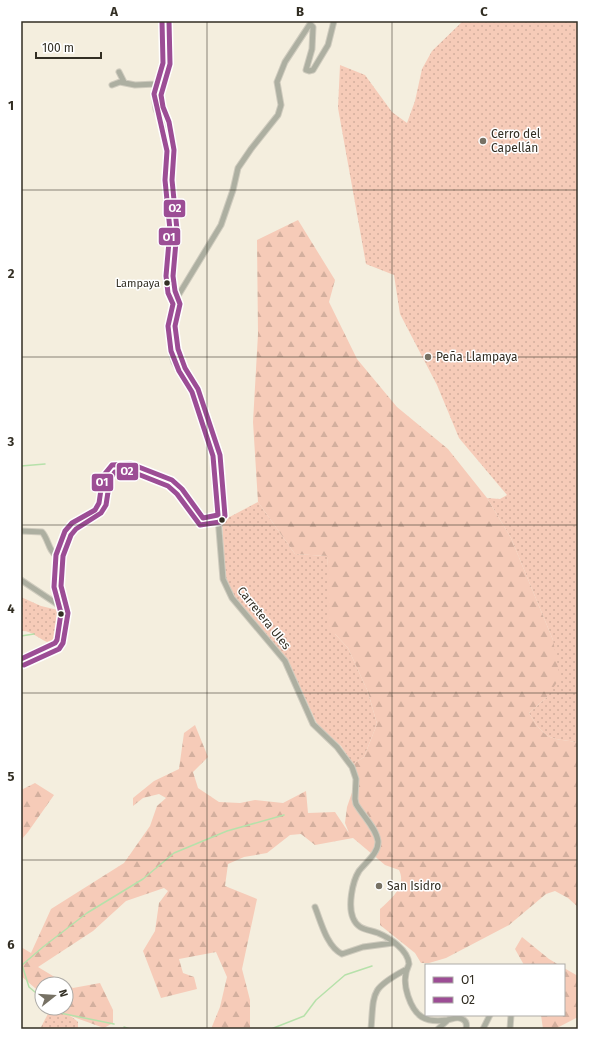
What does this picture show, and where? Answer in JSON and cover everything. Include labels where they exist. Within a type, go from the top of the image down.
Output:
[{"type":"street","points":[[162,21],[164,50],[162,67],[154,94],[156,109],[162,123],[167,151],[165,180],[170,230],[166,282],[173,304]]},
{"type":"street","name":"Carretera Ules","points":[[334,21],[328,45],[313,70],[309,72],[306,70],[312,49],[313,27],[310,24],[285,62],[277,82],[281,105],[278,115],[238,168],[222,225],[173,304],[168,326],[170,351],[179,371],[192,392],[213,456],[223,579],[232,598],[285,661],[313,724],[337,747],[355,772],[356,804],[376,833],[378,842],[376,850],[356,877],[352,898],[353,918],[360,928],[378,934],[406,952],[409,958],[409,964],[405,970],[405,984],[413,1009],[425,1019],[448,1020],[455,1018],[464,1020],[467,1024],[466,1029]]},
{"type":"street","points":[[120,72],[124,82]]},
{"type":"street","points":[[112,85],[124,82],[135,85],[156,84]]},
{"type":"street","points":[[21,659],[55,643],[57,640],[61,613],[54,587],[56,555],[65,531],[72,523],[95,510],[99,503],[103,476],[112,465],[131,464],[172,480],[182,488],[203,518],[218,515]]},
{"type":"street","points":[[21,531],[42,532],[46,536],[53,554],[56,555]]},
{"type":"street","points":[[21,580],[60,607]]},
{"type":"street","points":[[315,907],[332,946],[342,954],[369,946],[393,943]]},
{"type":"street","points":[[370,1029],[373,1000],[377,990],[405,970]]},
{"type":"street","points":[[483,1029],[490,1016]]},
{"type":"street","points":[[510,1029],[511,1016]]},
{"type":"street","points":[[438,1029],[448,1020]]},
{"type":"green space","points":[[463,21],[578,21],[578,743],[556,739],[547,735],[540,729],[529,713],[547,697],[553,640],[511,538],[487,498],[500,499],[507,495],[459,438],[437,385],[400,314],[394,275],[366,264],[338,108],[340,65],[365,75],[392,112],[407,123],[415,101],[422,69],[432,51]]},
{"type":"green space","points":[[298,220],[335,280],[329,302],[357,359],[397,407],[448,449],[487,498],[511,538],[553,640],[560,678],[547,697],[529,713],[540,729],[547,735],[556,739],[578,743],[578,843],[576,847],[578,907],[568,898],[555,891],[546,894],[509,925],[446,958],[429,963],[421,963],[415,953],[380,925],[380,909],[397,892],[399,887],[401,876],[399,870],[385,865],[353,838],[315,845],[301,834],[290,835],[267,853],[244,857],[228,864],[225,886],[257,899],[242,969],[250,1000],[250,1029],[211,1029],[220,1007],[227,977],[216,952],[179,959],[183,973],[194,977],[197,989],[161,998],[143,951],[155,931],[159,903],[168,891],[164,888],[126,901],[93,931],[38,967],[53,976],[34,976],[34,987],[21,976],[21,947],[31,953],[51,909],[124,863],[150,826],[157,806],[166,798],[159,794],[143,798],[133,806],[133,798],[154,781],[179,769],[184,733],[195,725],[208,757],[193,772],[198,788],[219,802],[240,803],[255,800],[283,803],[306,791],[308,813],[335,812],[349,833],[345,823],[347,807],[358,775],[353,764],[364,757],[377,724],[368,692],[348,648],[335,634],[328,632],[327,556],[295,554],[258,502],[253,422],[258,334],[257,240]]},
{"type":"green space","points":[[258,502],[295,554],[327,556],[335,634],[348,648],[368,692],[377,724],[364,757],[353,764],[341,746],[318,726],[290,665],[234,599],[225,575],[222,521]]},
{"type":"green space","points":[[21,597],[41,606],[58,610],[54,640],[47,642],[31,633],[21,631]]},
{"type":"green space","points":[[35,783],[54,795],[21,840],[21,790]]},
{"type":"green space","points":[[522,937],[557,964],[523,964],[515,949]]},
{"type":"green space","points":[[565,969],[578,976],[578,1017],[555,1029],[543,1029],[541,1016],[565,1016]]},
{"type":"green space","points":[[100,983],[113,1010],[113,1023],[104,1028],[71,1016],[74,1016],[74,988]]},
{"type":"green space","points":[[47,1016],[70,1016],[78,1022],[78,1029],[40,1029]]},
{"type":"waterway","points":[[21,466],[45,464]]},
{"type":"waterway","points":[[21,636],[34,634]]},
{"type":"waterway","points":[[22,965],[87,913],[143,879],[174,853],[227,831],[284,815]]},
{"type":"waterway","points":[[22,965],[29,987],[34,991]]},
{"type":"waterway","points":[[271,1029],[304,1016],[316,1000],[345,975],[372,966]]},
{"type":"waterway","points":[[74,1016],[114,1024]]},
{"type":"waterway","points":[[124,1027],[130,1029]]},
{"type":"transit line","name":"O1","points":[[21,659],[55,643],[57,640],[61,613],[54,587],[56,555],[65,531],[72,523],[95,510],[99,503],[103,476],[112,465],[131,464],[172,480],[182,489],[203,518],[218,515],[213,456],[192,392],[179,371],[171,351],[168,326],[173,304],[168,293],[166,276],[170,230],[165,180],[167,151],[154,94],[163,63],[162,21]]},
{"type":"transit line","name":"O2","points":[[24,665],[59,649],[63,643],[68,613],[61,586],[63,556],[71,535],[76,529],[101,513],[106,505],[110,479],[115,472],[130,471],[168,486],[177,494],[200,525],[220,522],[225,516],[220,455],[198,389],[185,368],[178,349],[175,326],[180,304],[175,291],[173,276],[177,230],[172,180],[174,150],[169,122],[163,107],[161,95],[170,64],[169,21]]},
{"type":"place","name":"Cerro del Capellán","points":[[483,141]]},
{"type":"place","name":"Lampaya","points":[[167,283]]},
{"type":"place","name":"Peña Llampaya","points":[[428,357]]},
{"type":"place","name":"San Isidro","points":[[379,886]]}]
